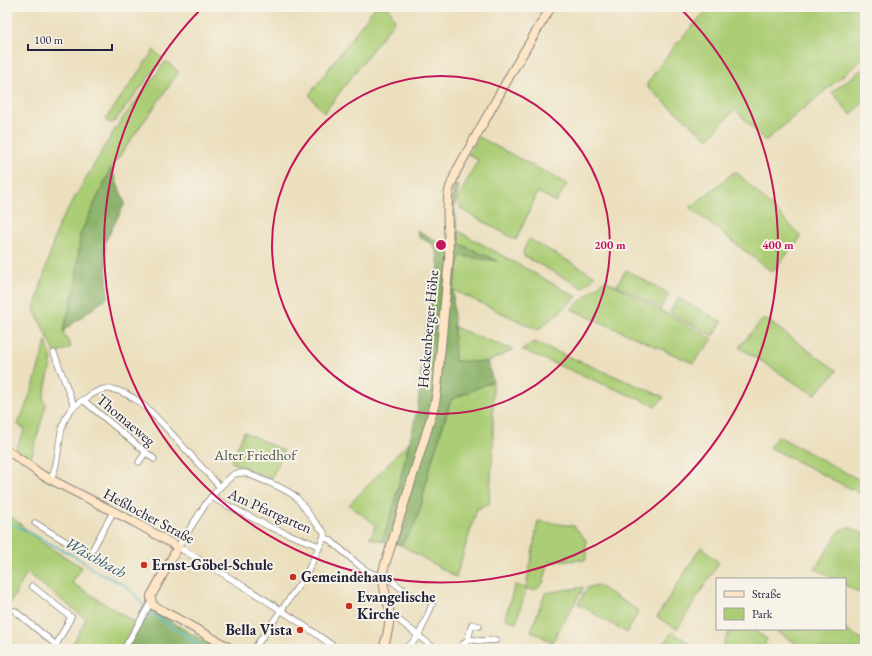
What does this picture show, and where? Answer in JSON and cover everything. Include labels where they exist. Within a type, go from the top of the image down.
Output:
[{"type":"street","name":"Hockenberger Höhe","points":[[382,576],[385,562],[435,403],[449,259],[448,201],[452,180],[513,70],[551,7]]},
{"type":"street","points":[[54,353],[74,406]]},
{"type":"street","points":[[50,479],[55,470],[61,434],[67,416],[74,406],[97,391],[106,389],[117,390],[141,403],[157,418],[220,487]]},
{"type":"street","name":"Thomaeweg","points":[[83,400],[154,459]]},
{"type":"street","name":"Heßlocher Straße","points":[[7,450],[26,462],[42,475],[178,547],[236,581],[317,634],[337,649]]},
{"type":"street","points":[[139,462],[146,452]]},
{"type":"street","points":[[124,649],[146,611],[150,603],[151,596],[178,547],[200,513],[220,487],[234,474],[246,473],[289,492],[298,498],[314,521],[324,532],[324,537],[306,575],[254,649]]},
{"type":"street","name":"Am Pfarrgarten","points":[[212,497],[270,527],[319,546]]},
{"type":"street","points":[[89,556],[113,512]]},
{"type":"street","points":[[35,523],[118,573]]},
{"type":"street","points":[[324,537],[330,540],[360,566],[372,574],[388,578],[414,596],[432,602],[418,636],[414,642],[405,649]]},
{"type":"street","points":[[382,576],[390,613],[389,627],[383,649]]},
{"type":"street","points":[[15,611],[55,647],[72,617],[32,586]]},
{"type":"street","points":[[150,603],[232,649]]},
{"type":"street","points":[[390,613],[435,649]]},
{"type":"street","points":[[459,649],[468,639],[472,624],[479,626]]},
{"type":"street","points":[[468,639],[482,641],[496,640]]},
{"type":"street","points":[[7,646],[11,649]]},
{"type":"green space","points":[[375,7],[390,7],[389,9],[395,20],[324,113],[309,95]]},
{"type":"green space","points":[[710,7],[865,7],[865,57],[765,141],[735,109],[708,139],[648,88],[647,84],[677,44]]},
{"type":"green space","points":[[154,50],[163,59],[115,121],[110,123],[105,120]]},
{"type":"green space","points":[[166,61],[179,72],[111,168],[80,235],[76,285],[63,331],[71,347],[56,354],[34,310],[58,226],[115,129]]},
{"type":"green space","points":[[865,67],[865,100],[851,115],[832,92]]},
{"type":"green space","points":[[479,137],[567,184],[556,202],[538,192],[516,240],[461,209],[457,200],[478,160],[468,154]]},
{"type":"green space","points":[[111,168],[125,203],[105,242],[108,297],[63,331],[76,285],[80,235]]},
{"type":"green space","points":[[734,172],[738,173],[800,235],[799,240],[772,272],[690,208]]},
{"type":"green space","points":[[454,184],[459,185],[454,209],[460,244],[498,261],[460,256],[453,290],[455,361],[487,362],[493,381],[451,400],[428,473],[421,507],[414,526],[401,545],[382,541],[393,509],[418,407],[424,337],[439,267],[437,253],[432,244],[419,237],[417,230],[451,249],[451,207]]},
{"type":"green space","points":[[458,231],[577,297],[538,330],[453,290],[460,255],[496,260],[460,244]]},
{"type":"green space","points":[[529,239],[595,276],[583,288],[524,256],[523,251]]},
{"type":"green space","points":[[626,270],[669,294],[661,308],[617,285]]},
{"type":"green space","points":[[605,280],[713,339],[693,363],[571,309]]},
{"type":"green space","points":[[678,298],[722,322],[713,336],[670,313]]},
{"type":"green space","points":[[764,318],[837,371],[814,395],[739,347]]},
{"type":"green space","points":[[454,327],[513,350],[487,362],[455,362]]},
{"type":"green space","points":[[46,341],[52,360],[43,399],[46,405],[30,461],[15,451],[25,429],[18,425],[33,387]]},
{"type":"green space","points":[[534,342],[664,397],[656,406],[522,350]]},
{"type":"green space","points":[[493,381],[493,449],[489,504],[477,509],[456,577],[401,545],[414,526],[421,507],[428,473],[451,400]]},
{"type":"green space","name":"Alter Friedhof","points":[[244,432],[284,451],[271,479],[231,462]]},
{"type":"green space","points":[[778,436],[865,483],[865,493],[863,495],[769,447]]},
{"type":"green space","points":[[409,442],[393,509],[382,541],[370,538],[376,525],[349,505]]},
{"type":"green space","points":[[7,513],[45,545],[82,567],[72,583],[135,622],[120,649],[70,649],[86,619],[27,573],[7,609]]},
{"type":"green space","points":[[538,521],[574,526],[586,540],[586,560],[549,562],[543,583],[535,590],[526,589],[516,623],[505,618],[515,585],[526,588]]},
{"type":"green space","points":[[849,527],[865,534],[865,596],[846,586],[846,578],[832,578],[815,569],[840,530]]},
{"type":"green space","points":[[701,547],[719,563],[677,629],[657,617]]},
{"type":"green space","points":[[597,585],[639,611],[627,633],[578,604],[587,588]]},
{"type":"green space","points":[[584,587],[552,642],[531,631],[545,593]]},
{"type":"green space","points":[[150,609],[217,649],[126,649]]},
{"type":"green space","points":[[730,630],[754,630],[767,639],[763,649],[721,649]]},
{"type":"green space","points":[[778,630],[846,630],[865,641],[865,649],[800,649],[796,643],[777,632]]},
{"type":"green space","points":[[672,632],[698,649],[661,649]]},
{"type":"waterway","name":"Wäschbach","points":[[7,521],[76,557],[97,572],[123,584],[145,607]]},
{"type":"waterway","name":"Wäschbach","points":[[148,609],[152,614],[206,649]]},
{"type":"place","name":"Ernst-Göbel-Schule","points":[[144,565]]},
{"type":"place","name":"Gemeindehaus","points":[[293,577]]},
{"type":"place","name":"Evangelische Kirche","points":[[349,606]]},
{"type":"place","name":"Bella Vista","points":[[300,630]]}]
